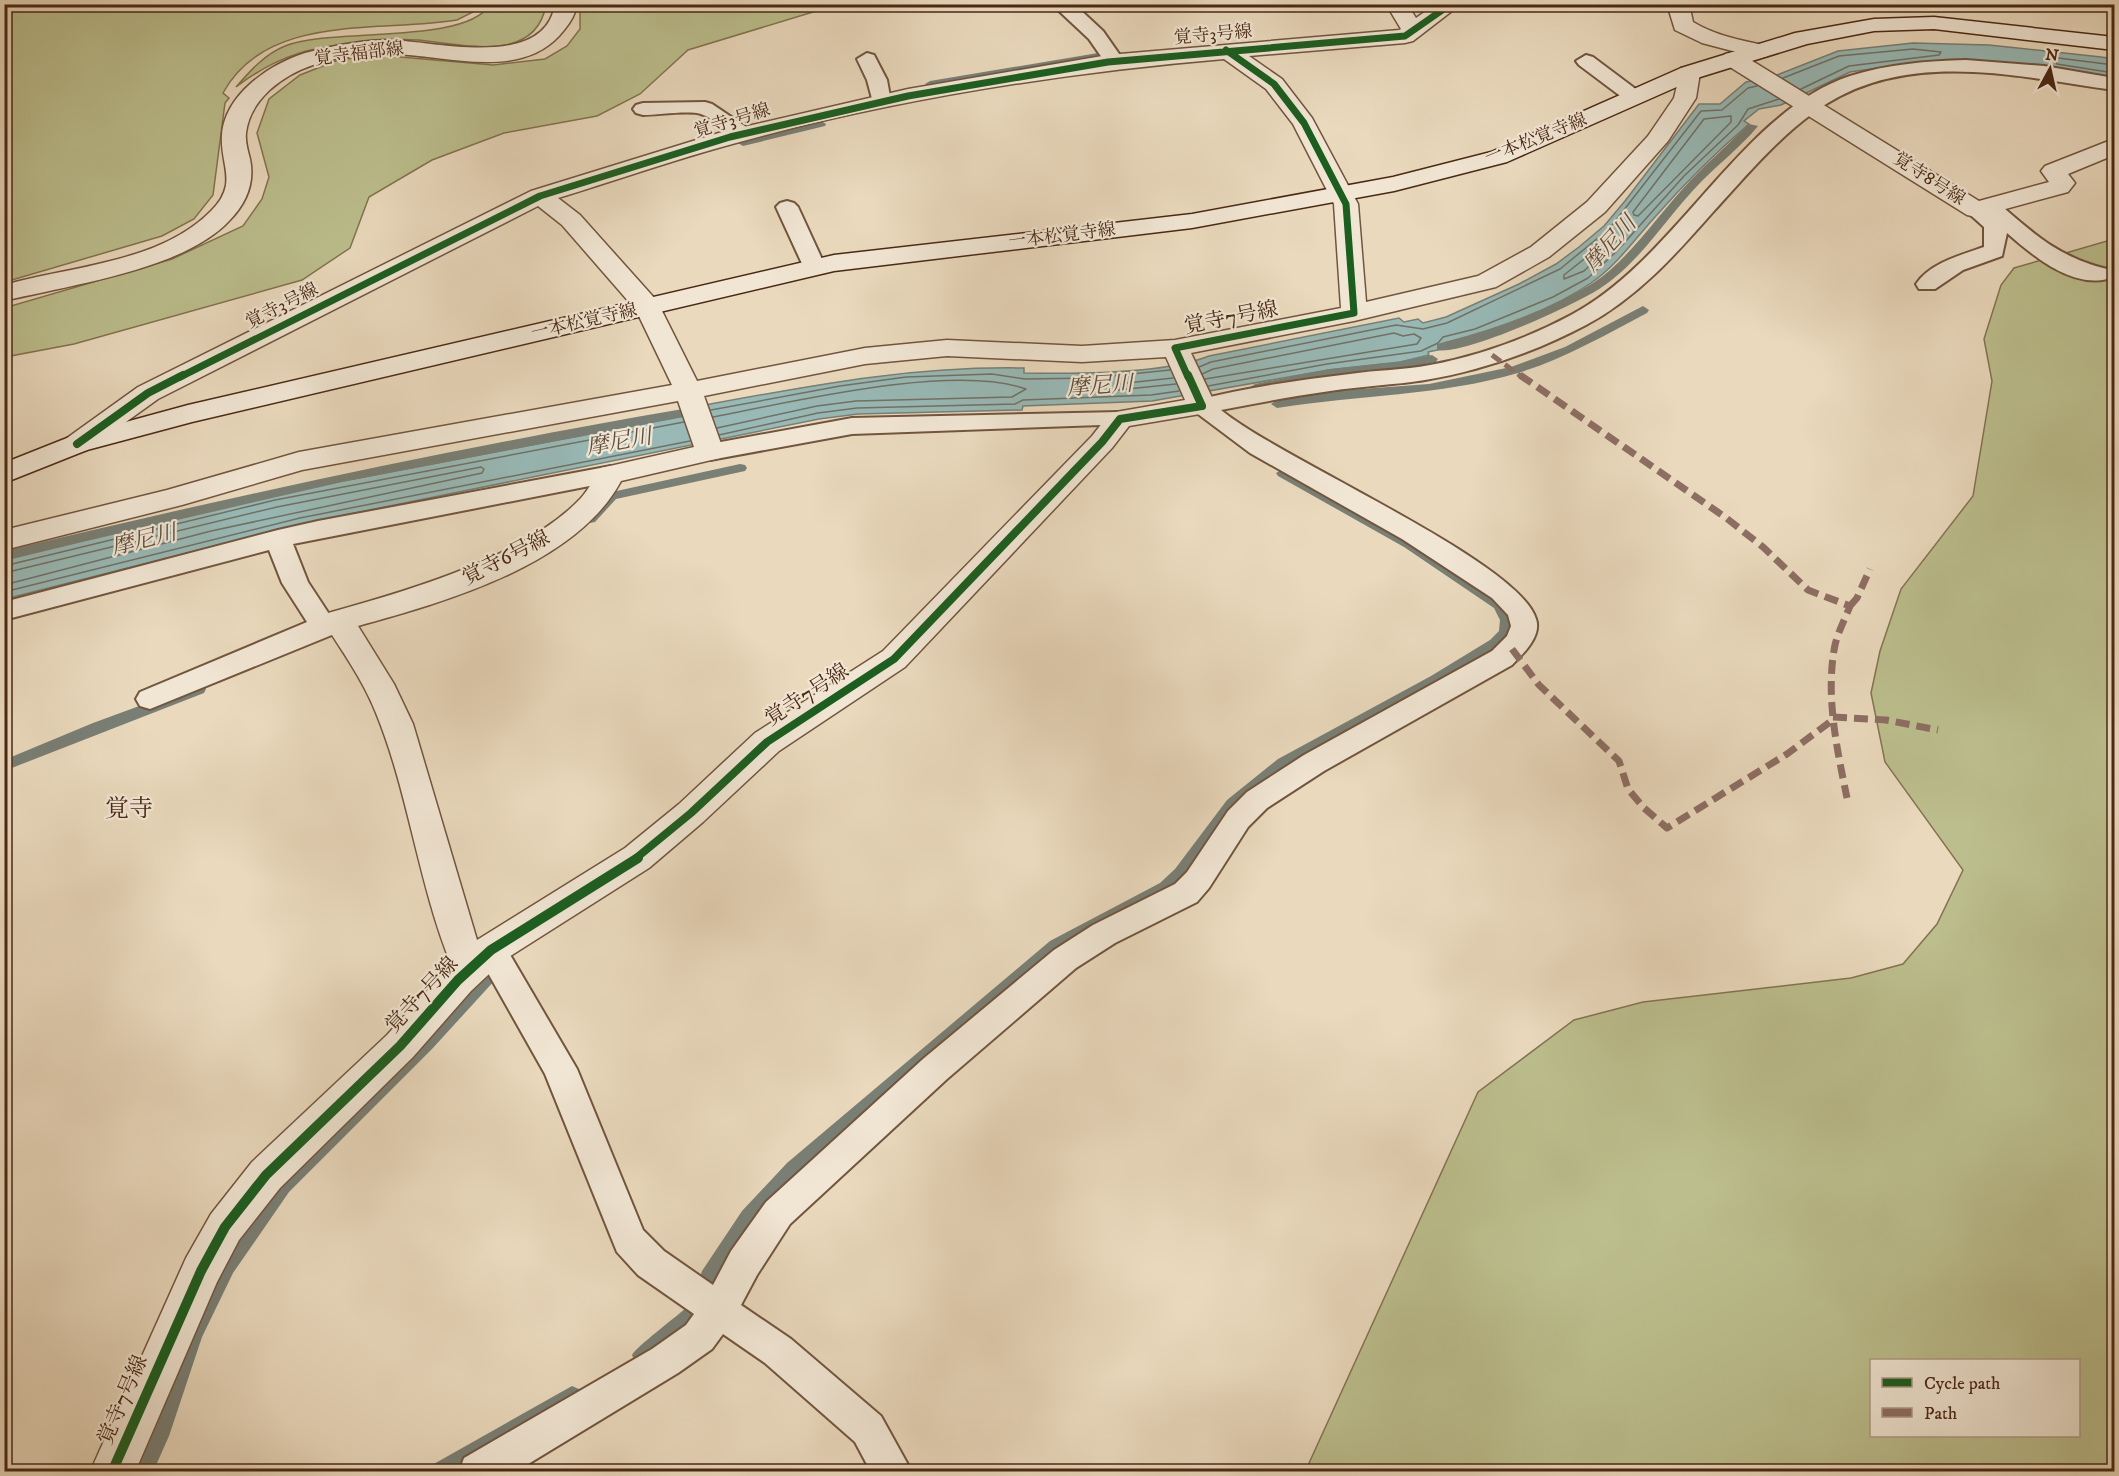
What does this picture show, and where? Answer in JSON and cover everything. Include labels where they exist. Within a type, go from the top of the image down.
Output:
[{"type":"street","name":"覚寺福部線","points":[[4,293],[148,257],[213,224],[236,197],[241,174],[234,133],[246,102],[283,70],[319,57],[387,46],[425,48],[484,56],[523,50],[546,38],[566,9],[566,4]]},
{"type":"street","points":[[1396,4],[1413,30]]},
{"type":"street","name":"覚寺3号線","points":[[77,444],[148,393],[540,196],[745,133],[881,102],[1114,61],[1405,36],[1451,4]]},
{"type":"street","points":[[1678,4],[1683,25],[1697,35],[1711,42],[1761,51]]},
{"type":"street","name":"一本松覚寺線","points":[[4,474],[77,444],[188,414],[834,263],[1192,221],[1394,184],[1499,157],[1689,73],[1803,38],[1874,25],[1934,23],[2115,44]]},
{"type":"street","points":[[1226,50],[1275,84],[1304,123],[1346,204],[1354,313]]},
{"type":"street","name":"覚寺8号線","points":[[1733,59],[1755,75],[1807,103],[1983,208],[2059,187],[2063,183],[2053,171],[2115,147]]},
{"type":"street","name":"覚寺7号線","points":[[1201,403],[1178,353],[1487,282],[1540,252],[1596,207],[1656,141],[1685,98],[1689,73]]},
{"type":"street","points":[[540,196],[571,220],[648,307],[689,395],[709,449],[611,474]]},
{"type":"street","points":[[4,540],[172,498],[299,461],[689,395],[865,356],[935,349],[1082,354],[1178,353]]},
{"type":"street","points":[[1120,419],[1201,403]]},
{"type":"street","name":"覚寺7号線","points":[[112,1472],[201,1271],[225,1227],[266,1175],[400,1046],[481,959],[637,858],[691,813],[767,742],[894,659],[1102,442],[1120,419]]},
{"type":"street","name":"覚寺6号線","points":[[331,623],[389,607],[477,576],[525,553],[573,522],[597,498],[611,474]]},
{"type":"street","points":[[331,623],[371,672],[396,722],[453,921],[481,959]]},
{"type":"lane","points":[[1065,6],[1095,35],[1114,61]]},
{"type":"lane","points":[[867,59],[877,80],[881,102]]},
{"type":"lane","points":[[1586,61],[1634,98]]},
{"type":"lane","points":[[1201,403],[1346,381],[1438,371],[1521,346],[1581,319],[1641,277],[1767,142],[1807,103],[1867,75],[1920,68],[1986,67],[2073,76],[2115,84]]},
{"type":"lane","points":[[643,109],[705,108],[745,133]]},
{"type":"lane","points":[[787,207],[815,268]]},
{"type":"lane","points":[[1983,208],[2063,266],[2099,274]]},
{"type":"lane","points":[[1927,284],[1955,265],[1994,251],[1999,234],[1997,227],[1983,208]]},
{"type":"lane","points":[[478,1472],[665,1361],[699,1337],[720,1309],[744,1263],[778,1213],[935,1069],[1065,959],[1104,934],[1186,893],[1198,880],[1238,819],[1277,785],[1463,681],[1502,657],[1520,641],[1524,625],[1520,612],[1493,585],[1436,547],[1275,457],[1217,420],[1201,403]]},
{"type":"lane","points":[[709,449],[852,426],[1120,419]]},
{"type":"lane","points":[[4,611],[278,539],[611,474]]},
{"type":"lane","points":[[150,699],[331,623],[295,583],[278,539]]},
{"type":"lane","points":[[481,959],[560,1069],[630,1241],[651,1263],[778,1351],[868,1429],[893,1472]]},
{"type":"green space","points":[[4,5],[479,5],[473,12],[457,20],[328,31],[296,38],[267,49],[243,67],[223,93],[229,98],[225,103],[213,195],[194,219],[162,236],[5,282]]},
{"type":"green space","points":[[490,5],[546,5],[539,24],[527,37],[511,44],[473,46],[399,40],[330,46],[283,59],[236,87],[264,58],[285,46],[307,40],[426,31],[453,26],[475,17]]},
{"type":"green space","points":[[580,5],[829,5],[813,12],[688,50],[640,94],[597,116],[504,133],[432,160],[369,197],[350,248],[302,280],[74,344],[5,357],[4,308],[172,259],[243,226],[262,199],[269,177],[257,133],[269,99],[300,75],[338,60],[377,55],[493,65],[545,59],[567,46],[580,29]]},
{"type":"green space","points":[[2114,239],[2114,1471],[1305,1472],[1478,1092],[1574,1020],[1643,1002],[1851,978],[1903,964],[1937,924],[1963,870],[1885,762],[1871,693],[1880,651],[1901,589],[1973,496],[1992,381],[1984,339],[2001,285],[2014,268]]},
{"type":"water","name":"摩尼川","points":[[1913,43],[1989,45],[2114,59],[2114,79],[1981,61],[1899,65],[1850,72],[1781,105],[1759,109],[1744,121],[1749,124],[1700,169],[1617,260],[1591,283],[1557,303],[1520,319],[1444,343],[1447,348],[1428,352],[1429,355],[1400,362],[1328,370],[1152,401],[1023,406],[1022,410],[858,414],[819,419],[301,524],[5,599],[5,560],[274,494],[685,416],[705,405],[863,378],[942,370],[1024,368],[1024,373],[1067,373],[1144,370],[1399,318],[1404,322],[1418,319],[1423,323],[1446,317],[1519,284],[1556,264],[1604,226],[1699,104],[1720,104],[1746,82],[1772,77],[1838,51]]},
{"type":"waterway","points":[[930,84],[1098,56]]},
{"type":"waterway","points":[[743,143],[821,124]]},
{"type":"waterway","name":"摩尼川","points":[[1441,347],[1477,339],[1519,324],[1598,285],[1626,260],[1695,182],[1753,126]]},
{"type":"waterway","points":[[1515,370],[1569,350],[1643,310]]},
{"type":"waterway","points":[[1255,388],[1330,373],[1397,366],[1432,359]]},
{"type":"waterway","points":[[1277,404],[1334,395],[1429,388],[1511,371]]},
{"type":"waterway","name":"摩尼川","points":[[4,556],[173,515],[427,460],[683,413]]},
{"type":"waterway","points":[[617,495],[740,468]]},
{"type":"waterway","points":[[709,1277],[749,1217],[793,1169],[1056,946],[1166,887],[1181,873],[1232,804],[1255,784],[1283,763],[1436,680],[1495,644],[1506,633],[1507,620],[1500,605],[1475,587],[1409,544],[1283,473]]},
{"type":"waterway","points":[[590,519],[610,500]]},
{"type":"waterway","points":[[4,766],[199,689]]},
{"type":"waterway","points":[[142,1472],[159,1436],[193,1335],[226,1267],[283,1186],[426,1044],[489,975]]},
{"type":"waterway","points":[[642,1355],[656,1347],[693,1314]]},
{"type":"waterway","points":[[439,1472],[572,1396]]},
{"type":"marked path","points":[[1492,355],[1596,430],[1677,482],[1725,517],[1763,547],[1808,590],[1850,606],[1835,646],[1832,684],[1837,741],[1847,798]]},
{"type":"marked path","points":[[1850,606],[1857,598],[1870,569]]},
{"type":"marked path","points":[[1512,649],[1539,685],[1619,761],[1628,789],[1644,808],[1667,828],[1787,754],[1834,719]]},
{"type":"marked path","points":[[1833,717],[1886,720],[1938,730]]},
{"type":"cycle path","points":[[77,444],[148,393],[540,196],[730,137],[908,96],[1108,62],[1405,36],[1451,4]]},
{"type":"cycle path","points":[[112,1472],[201,1271],[225,1227],[266,1175],[400,1046],[458,980],[491,950],[637,858],[691,813],[767,742],[894,659],[1102,442],[1120,419],[1202,406],[1175,348],[1354,313],[1346,204],[1304,123],[1274,84],[1226,50]]},
{"type":"district","name":"覚寺","points":[[129,809]]}]
